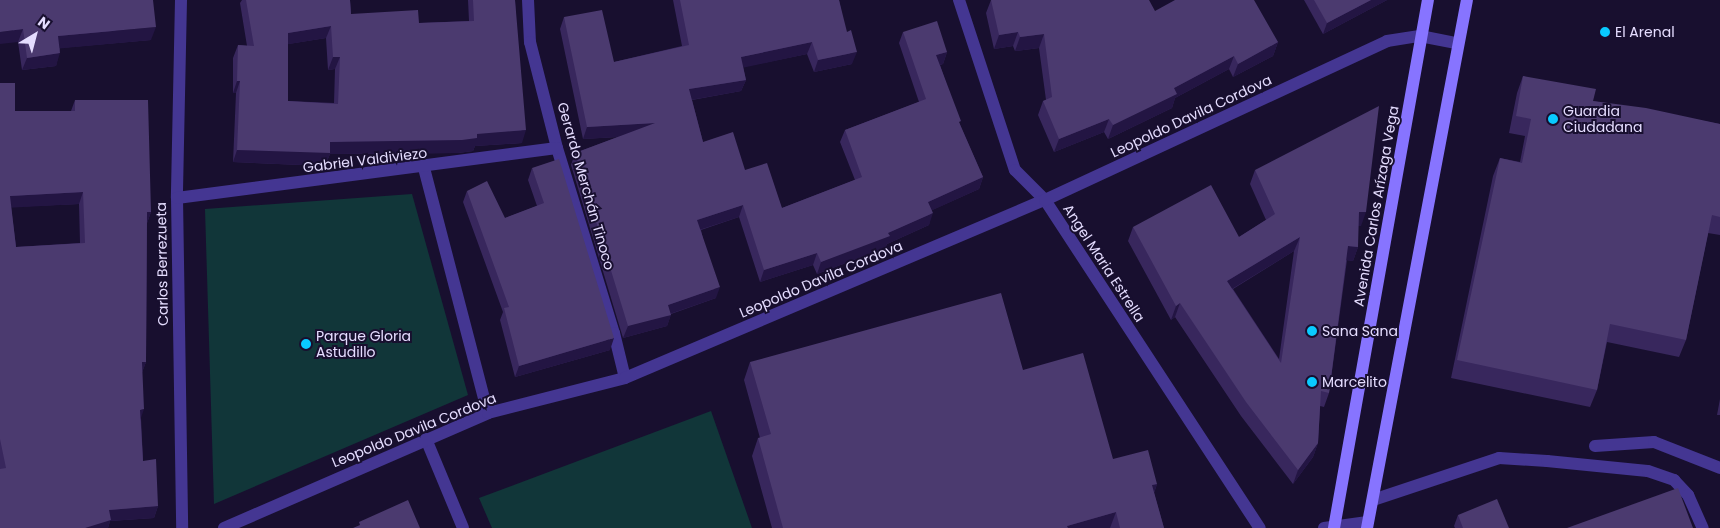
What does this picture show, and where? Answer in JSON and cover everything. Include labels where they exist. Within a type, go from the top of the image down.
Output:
[{"type":"street","name":"Carlos Berrezueta","points":[[181,0],[177,198],[182,528]]},
{"type":"street","name":"Gerardo Merchán Tinoco","points":[[528,0],[530,42],[557,148],[614,333],[625,378]]},
{"type":"street","name":"Angel Maria Estrella","points":[[959,0],[978,68],[1015,170],[1045,200],[1260,528]]},
{"type":"street","name":"Avenida Carlos Arízaga Vega","points":[[1330,527],[1428,0]]},
{"type":"street","points":[[1330,527],[1368,525],[1456,43],[1466,0]]},
{"type":"street","name":"Leopoldo Davila Cordova","points":[[224,528],[488,413],[625,378],[1045,200],[1387,41],[1420,36]]},
{"type":"street","points":[[1420,36],[1456,43]]},
{"type":"street","name":"Gabriel Valdiviezo","points":[[177,198],[424,168],[557,148]]},
{"type":"street","points":[[424,168],[488,413]]},
{"type":"street","points":[[426,439],[463,528]]},
{"type":"street","points":[[1595,446],[1654,442],[1720,468]]},
{"type":"street","points":[[1373,500],[1499,458],[1547,461],[1648,472],[1674,480],[1688,495],[1703,528]]},
{"type":"green space","points":[[412,194],[468,395],[214,504],[205,209]]},
{"type":"green space","points":[[711,411],[752,528],[492,528],[479,498]]},
{"type":"building","points":[[0,0],[153,0],[156,27],[58,36],[60,53],[27,58],[23,29],[0,32]]},
{"type":"building","points":[[246,0],[350,0],[351,14],[418,10],[419,23],[474,21],[473,0],[515,0],[526,130],[477,134],[477,138],[462,140],[330,142],[330,153],[237,150],[240,81],[237,81],[238,45],[254,46]],"holes":[[[331,26],[333,57],[340,57],[338,104],[288,101],[288,33]]]},
{"type":"building","points":[[680,0],[839,0],[847,32],[851,30],[857,52],[818,60],[812,42],[741,57],[746,80],[689,89],[703,142],[733,132],[745,170],[767,163],[782,208],[862,177],[845,130],[926,99],[903,32],[937,21],[947,52],[936,55],[961,121],[959,122],[983,177],[928,202],[933,213],[888,233],[890,236],[821,262],[817,253],[764,270],[743,205],[697,220],[720,287],[668,305],[671,315],[628,326],[575,153],[655,123],[587,127],[564,17],[602,10],[614,62],[689,45]]},
{"type":"building","points":[[991,0],[1149,0],[1155,11],[1175,0],[1254,0],[1278,42],[1238,64],[1234,56],[1174,88],[1177,94],[1113,125],[1109,119],[1059,139],[1043,101],[1052,97],[1044,34],[1020,37],[1018,32],[999,35]]},
{"type":"building","points":[[1314,0],[1371,0],[1327,23]]},
{"type":"building","points":[[1523,76],[1596,89],[1593,101],[1646,108],[1720,124],[1720,217],[1712,215],[1686,340],[1610,324],[1597,390],[1457,360],[1500,158],[1522,163],[1531,119],[1516,116]]},
{"type":"building","points":[[0,83],[15,83],[15,111],[75,111],[75,100],[148,100],[151,212],[147,212],[146,362],[142,362],[144,409],[140,410],[143,461],[156,459],[158,506],[109,510],[111,520],[85,528],[0,528],[0,469],[6,468],[0,439]],"holes":[[[83,192],[85,243],[16,247],[10,196]]]},
{"type":"building","points":[[1379,106],[1366,212],[1359,212],[1358,247],[1348,246],[1329,393],[1321,391],[1318,443],[1298,470],[1246,402],[1180,303],[1176,306],[1133,227],[1211,185],[1239,237],[1275,214],[1255,170]],"holes":[[[1300,237],[1281,363],[1227,281]]]},
{"type":"building","points":[[559,159],[614,338],[519,366],[504,308],[509,307],[467,191],[487,181],[505,218],[544,203],[532,168]]},
{"type":"building","points":[[1001,293],[1023,370],[1083,353],[1113,459],[1148,450],[1157,484],[1152,485],[1164,528],[1120,528],[1116,512],[1067,526],[1068,528],[783,528],[758,438],[771,434],[750,362]]},
{"type":"building","points":[[1678,488],[1693,528],[1567,528]]},
{"type":"building","points":[[1497,499],[1509,528],[1463,528],[1458,515]]},
{"type":"building","points":[[408,500],[420,528],[353,528],[360,525],[359,522]]},
{"type":"place","name":"El Arenal","points":[[1605,32]]},
{"type":"place","name":"Guardia Ciudadana","points":[[1553,119]]},
{"type":"place","name":"Sana Sana","points":[[1312,331]]},
{"type":"place","name":"Parque Gloria Astudillo","points":[[306,344]]},
{"type":"place","name":"Marcelito","points":[[1312,382]]}]
